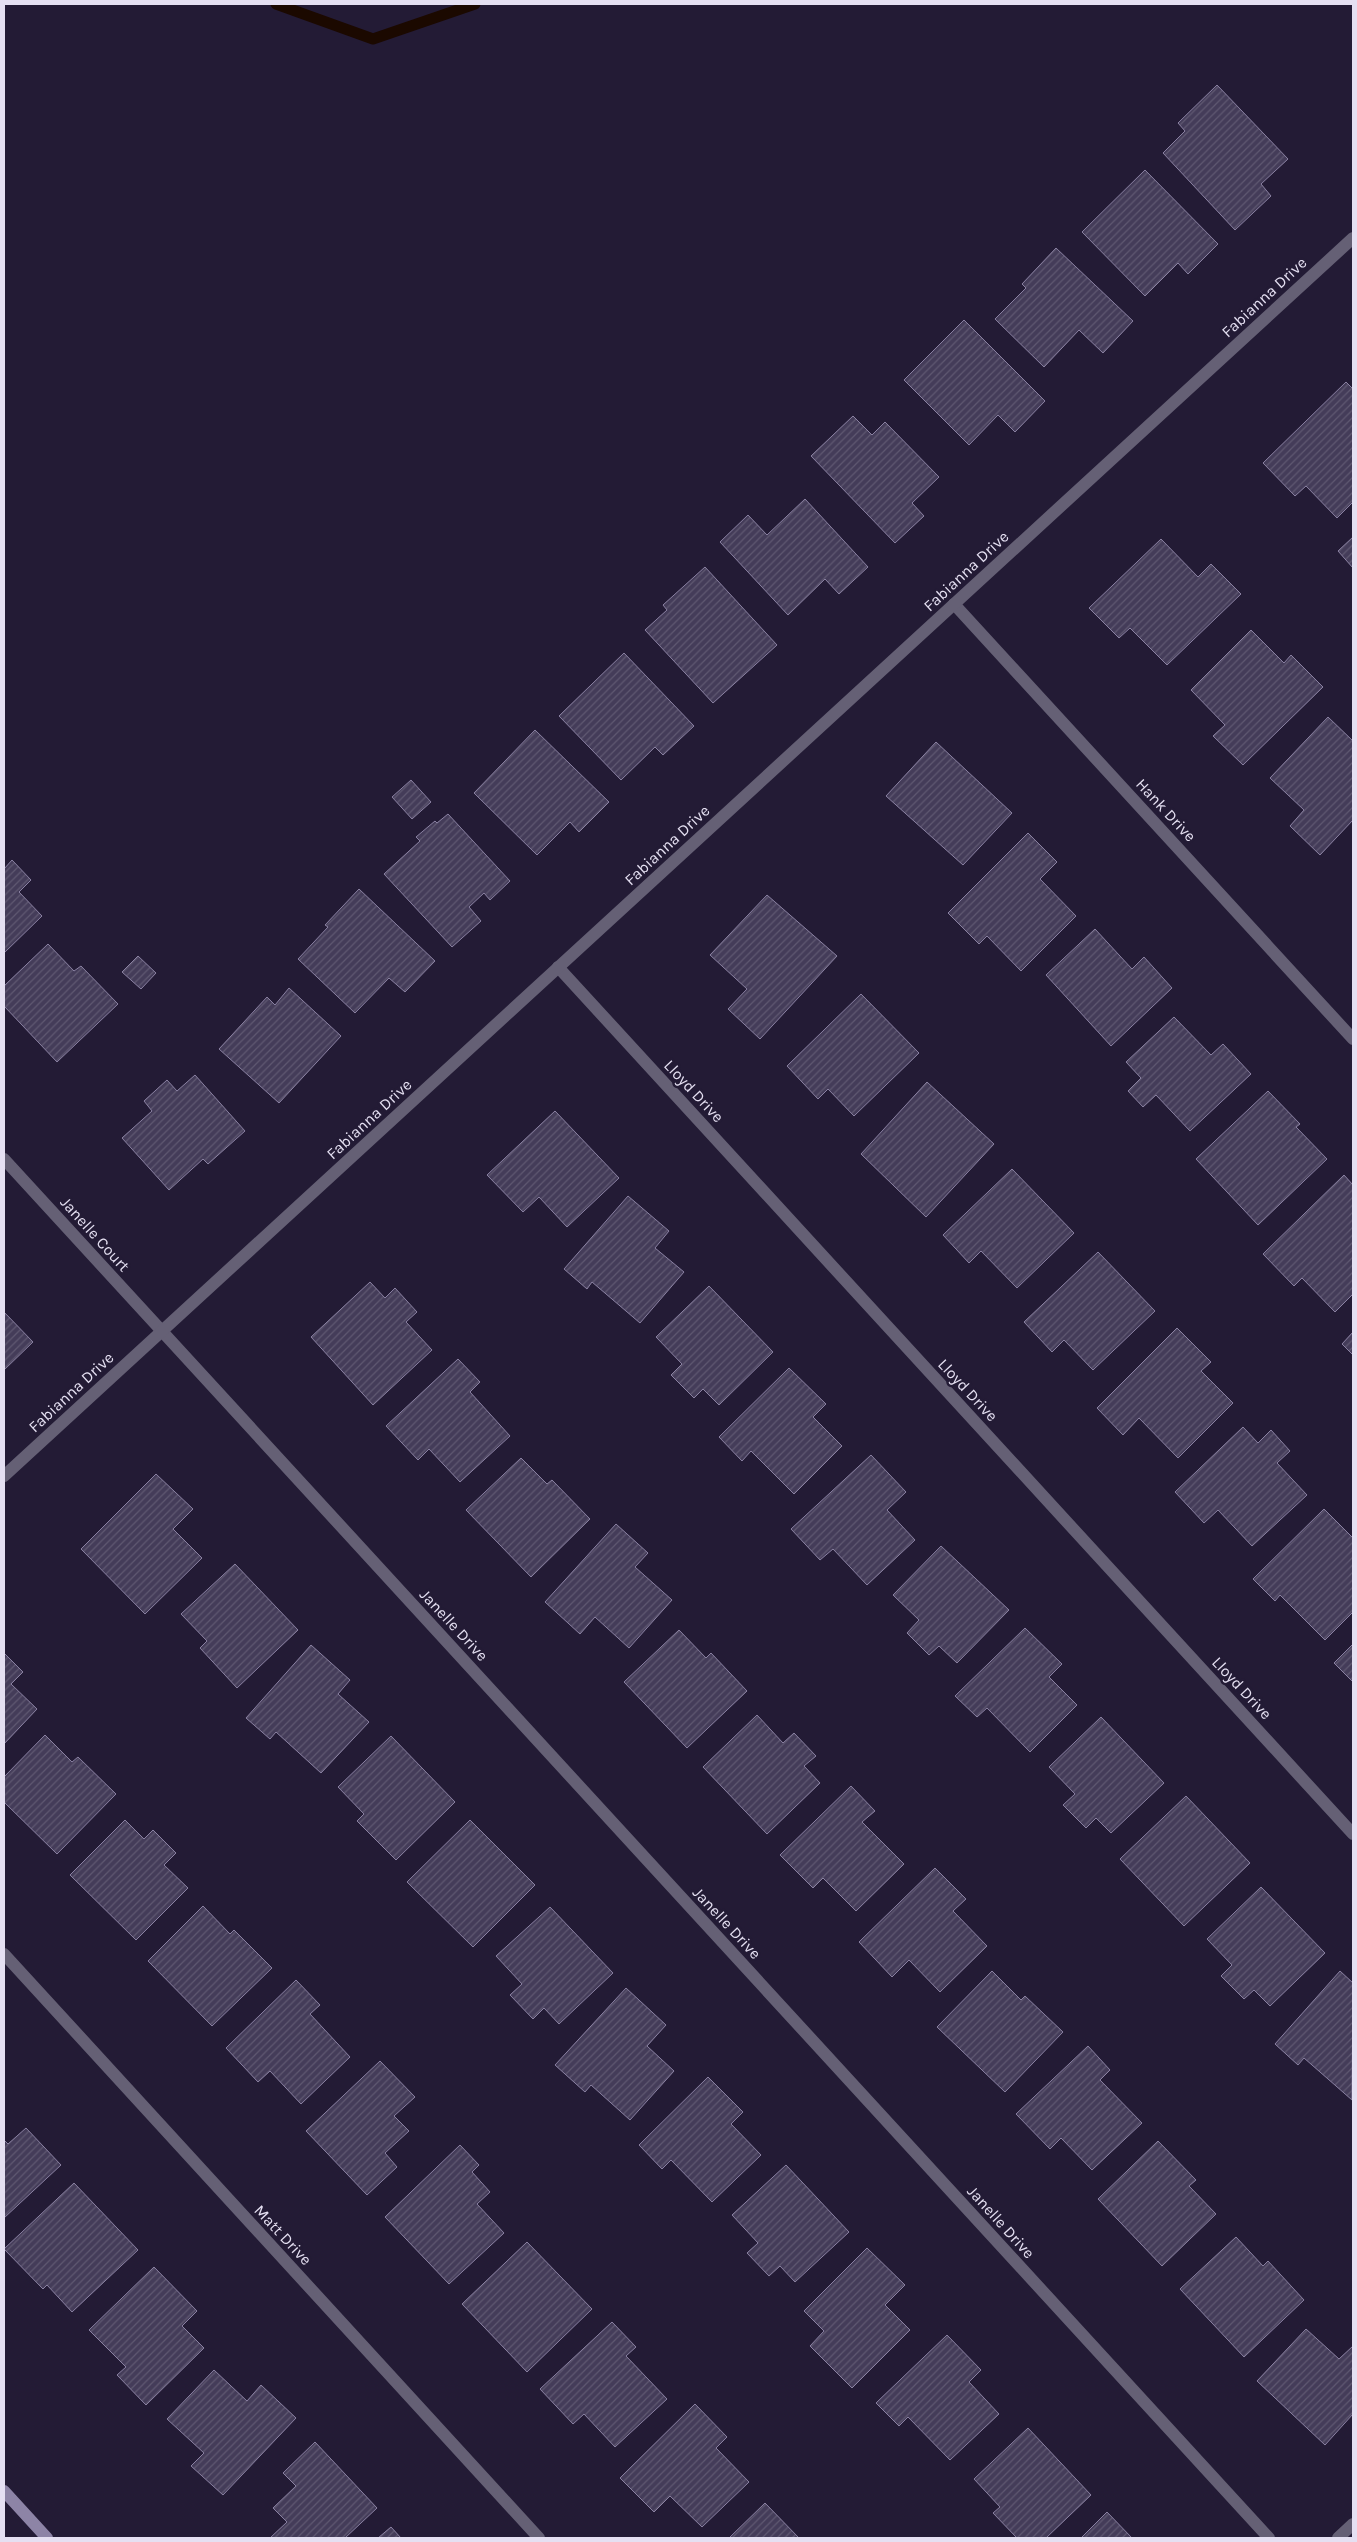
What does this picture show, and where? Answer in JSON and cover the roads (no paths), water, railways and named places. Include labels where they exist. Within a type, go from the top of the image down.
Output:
[{"type":"main road","points":[[4,2491],[47,2538]]},
{"type":"street","name":"Fabianna Drive","points":[[4,1476],[1352,241]]},
{"type":"street","name":"Hank Drive","points":[[954,604],[1353,1039]]},
{"type":"street","name":"Lloyd Drive","points":[[558,967],[1353,1834]]},
{"type":"street","name":"Janelle Court","points":[[4,1159],[162,1331]]},
{"type":"street","name":"Janelle Drive","points":[[162,1331],[1269,2538]]},
{"type":"street","name":"Matt Drive","points":[[4,1954],[539,2538]]},
{"type":"street","points":[[1338,2538],[1353,2524]]},
{"type":"waterway","points":[[276,4],[373,39],[475,4]]}]
